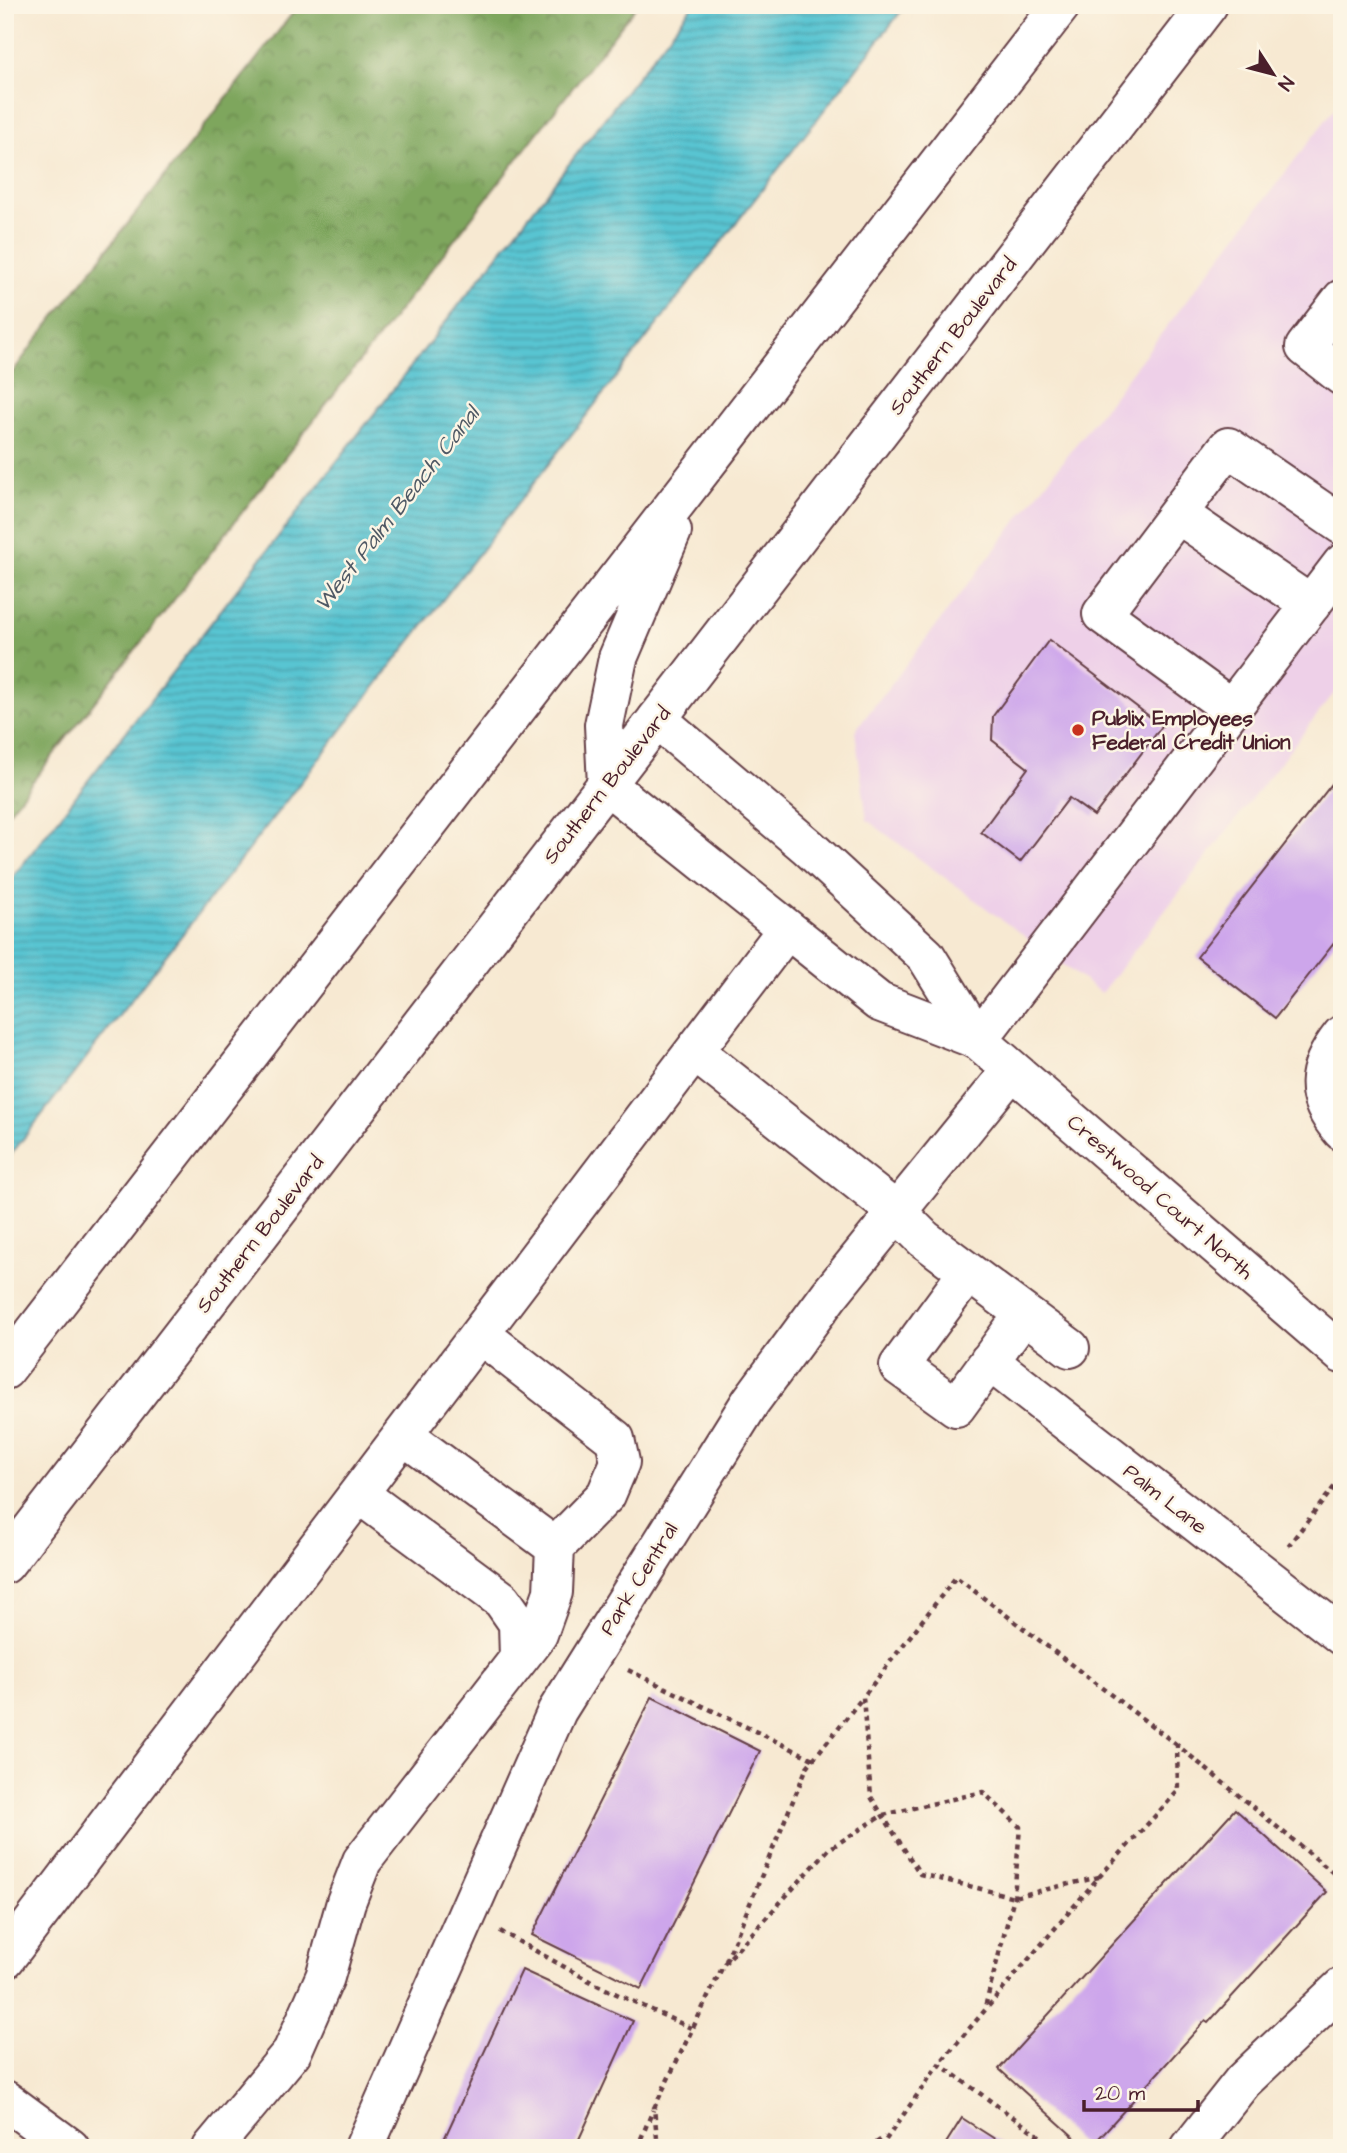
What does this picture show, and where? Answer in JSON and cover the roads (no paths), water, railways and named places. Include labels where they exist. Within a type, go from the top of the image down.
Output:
[{"type":"main road","points":[[5,1370],[1061,5]]},
{"type":"main road","name":"Southern Boulevard","points":[[5,1564],[1208,5]]},
{"type":"main road","points":[[1342,299],[1305,347],[1342,376]]},
{"type":"main road","points":[[1233,709],[1102,614],[1228,447],[1342,525]]},
{"type":"main road","points":[[607,785],[604,725],[618,658],[693,481]]},
{"type":"main road","points":[[1178,514],[1311,606]]},
{"type":"main road","points":[[978,1040],[1342,564]]},
{"type":"main road","name":"Crestwood Court North","points":[[657,719],[808,847],[926,956],[978,1040],[1342,1354]]},
{"type":"main road","name":"Crestwood Court North","points":[[607,785],[879,1002],[978,1040]]},
{"type":"main road","points":[[5,1959],[787,929]]},
{"type":"main road","points":[[1342,1035],[1323,1061],[1321,1079],[1322,1098],[1329,1115],[1342,1131]]},
{"type":"main road","points":[[695,1052],[898,1213],[923,1239],[1070,1348]]},
{"type":"main road","name":"Park Central","points":[[364,2148],[557,1711],[751,1401],[830,1294],[1012,1070]]},
{"type":"main road","points":[[968,1272],[899,1366],[956,1407],[1023,1315]]},
{"type":"main road","points":[[212,2148],[292,2052],[325,1977],[345,1902],[362,1861],[538,1634],[553,1592],[555,1548],[606,1495],[620,1462],[615,1440],[480,1334]]},
{"type":"main road","name":"Palm Lane","points":[[989,1361],[1342,1636]]},
{"type":"main road","points":[[403,1435],[555,1548]]},
{"type":"main road","points":[[359,1494],[502,1600],[518,1623],[519,1658]]},
{"type":"main road","points":[[1190,2148],[1243,2081],[1342,1987]]},
{"type":"main road","points":[[5,2100],[71,2148]]},
{"type":"water","name":"West Palm Beach Canal","points":[[693,5],[906,5],[5,1162],[5,887]]},
{"type":"place","name":"Publix Employees Federal Credit Union","points":[[1078,730]]}]
